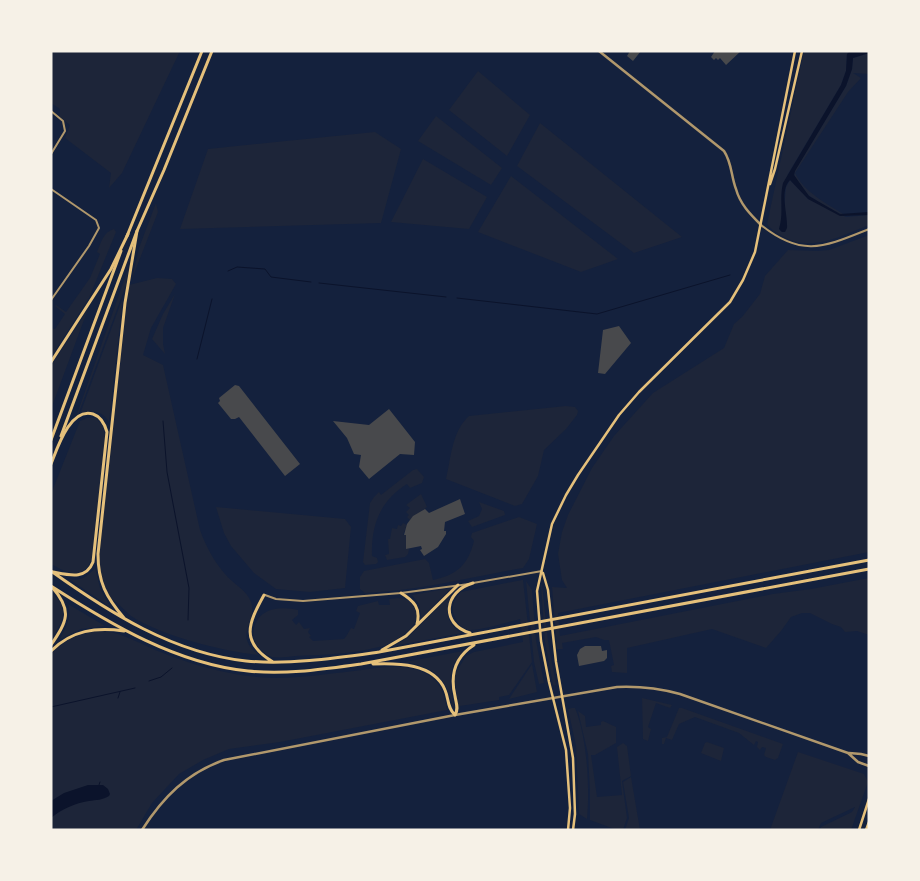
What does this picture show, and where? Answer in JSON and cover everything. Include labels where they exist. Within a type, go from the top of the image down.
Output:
[{"type":"main road","points":[[51,440],[128,234],[202,51]]},
{"type":"main road","points":[[51,464],[137,231],[212,51]]},
{"type":"main road","points":[[568,830],[570,808],[566,750],[549,682],[540,626],[537,591],[552,524],[578,475],[614,421],[655,376],[733,298],[752,260],[761,225],[795,51]]},
{"type":"main road","points":[[769,185],[775,169],[802,51]]},
{"type":"main road","points":[[126,620],[111,602],[102,583],[98,571],[98,554],[124,303],[137,231]]},
{"type":"main road","points":[[51,362],[111,269],[128,234]]},
{"type":"main road","points":[[52,572],[82,575],[91,568],[107,432],[102,420],[98,416],[88,413],[78,417],[70,424],[60,439]]},
{"type":"main road","points":[[52,572],[78,591],[126,620],[170,641],[205,653],[244,661],[274,662],[345,657],[379,652],[869,560]]},
{"type":"main road","points":[[51,586],[127,632],[174,652],[230,669],[290,672],[361,664],[869,569]]},
{"type":"main road","points":[[542,571],[548,590],[551,625],[573,758],[575,814],[573,830]]},
{"type":"main road","points":[[472,634],[456,624],[451,615],[450,606],[451,600],[458,590],[473,583]]},
{"type":"main road","points":[[379,652],[406,636],[458,585]]},
{"type":"main road","points":[[51,586],[62,598],[66,615],[63,626],[51,645]]},
{"type":"main road","points":[[264,594],[253,618],[250,633],[251,641],[259,652],[274,662]]},
{"type":"main road","points":[[401,594],[416,604],[419,617],[416,625]]},
{"type":"main road","points":[[51,651],[66,639],[82,632],[101,629],[127,632]]},
{"type":"main road","points":[[455,715],[457,708],[452,679],[455,666],[462,655],[478,643]]},
{"type":"main road","points":[[361,664],[401,664],[425,670],[444,688],[450,709],[455,715]]},
{"type":"main road","points":[[859,830],[869,799]]},
{"type":"main road","points":[[866,830],[869,822]]},
{"type":"street","points":[[599,51],[724,152],[731,165],[735,189],[740,200],[761,225],[786,242],[810,247],[840,240],[869,229]]},
{"type":"street","points":[[51,111],[63,121],[65,131],[51,154]]},
{"type":"street","points":[[51,188],[96,220],[99,228],[89,246],[51,300]]},
{"type":"street","points":[[264,594],[276,599],[303,601],[401,594],[542,571]]},
{"type":"street","points":[[142,830],[170,792],[194,774],[218,762],[246,754],[308,745],[329,739],[455,715],[617,687],[657,688],[732,711],[848,754],[858,762],[869,766]]},
{"type":"street","points":[[848,754],[869,756]]},
{"type":"shaded area","points":[[51,51],[180,51],[122,173],[109,188],[111,173],[65,138],[70,125],[60,117],[60,109],[51,103]]},
{"type":"shaded area","points":[[804,51],[850,51],[847,54],[846,71],[841,85],[788,174],[782,191],[783,217],[779,229],[782,232],[786,187],[790,180],[808,199],[846,217],[869,215],[869,225],[837,238],[815,243],[793,241],[775,232],[767,224]]},
{"type":"shaded area","points":[[850,51],[869,51],[869,53],[853,58],[852,69],[846,86],[794,175],[809,196],[840,214],[869,212],[869,215],[840,216],[808,199],[790,180],[784,196],[787,228],[785,232],[782,232],[779,229],[783,183],[841,85],[846,71],[847,54]]},
{"type":"shaded area","points":[[869,53],[869,74],[853,73],[861,78],[848,92],[795,173],[804,186],[843,214],[841,214],[820,203],[805,192],[796,179],[794,172],[846,86],[852,69],[853,58]]},
{"type":"shaded area","points":[[478,71],[530,115],[507,156],[449,110]]},
{"type":"shaded area","points":[[436,116],[502,168],[491,185],[418,141]]},
{"type":"shaded area","points":[[540,123],[682,237],[634,253],[517,166]]},
{"type":"shaded area","points":[[375,132],[401,149],[381,223],[180,229],[208,149]]},
{"type":"shaded area","points":[[423,159],[487,197],[469,229],[391,222]]},
{"type":"shaded area","points":[[511,176],[618,259],[581,272],[478,232]]},
{"type":"shaded area","points":[[156,203],[158,212],[132,279],[139,248]]},
{"type":"shaded area","points":[[114,229],[116,232],[89,298],[51,357],[51,328],[55,329],[65,314],[55,306],[66,312],[90,278],[100,254],[97,252],[103,238],[110,230]]},
{"type":"shaded area","points":[[869,235],[869,552],[558,613],[560,636],[773,594],[869,578],[869,635],[857,631],[845,632],[841,627],[810,613],[802,613],[791,617],[766,648],[712,629],[627,648],[627,673],[612,672],[611,666],[614,665],[609,640],[596,637],[562,643],[563,649],[557,649],[552,587],[567,588],[562,580],[558,554],[562,532],[568,515],[592,468],[614,436],[653,393],[724,348],[734,324],[760,294],[765,276],[788,250],[829,250]]},
{"type":"shaded area","points":[[129,266],[126,285],[76,417]]},
{"type":"shaded area","points":[[157,278],[172,279],[176,284],[151,328],[143,355],[163,365],[200,530],[207,547],[217,563],[228,577],[243,590],[251,602],[251,616],[246,635],[251,648],[259,655],[193,642],[143,623],[131,616],[112,599],[101,576],[99,555],[129,285]]},
{"type":"shaded area","points":[[127,286],[123,298],[109,422],[104,415],[97,412],[80,414]]},
{"type":"shaded area","points":[[175,294],[163,328],[165,354],[152,339],[163,314]]},
{"type":"shaded area","points":[[88,309],[51,409],[51,366]]},
{"type":"shaded area","points":[[566,406],[575,407],[578,411],[577,415],[566,429],[544,450],[538,476],[522,504],[515,506],[446,479],[456,437],[463,422],[469,416]]},
{"type":"shaded area","points":[[87,418],[96,418],[103,426],[105,436],[92,556],[85,569],[76,573],[51,564],[51,494],[80,421]]},
{"type":"shaded area","points":[[417,469],[424,477],[422,483],[410,488],[407,484],[390,498],[379,515],[373,534],[372,545],[372,556],[377,558],[378,562],[365,565],[363,562],[370,503],[379,492],[381,495],[413,470]]},
{"type":"shaded area","points":[[421,494],[427,507],[410,520],[406,512],[410,508],[406,505]]},
{"type":"shaded area","points":[[479,502],[504,511],[505,515],[472,527],[468,521],[479,516],[482,509]]},
{"type":"shaded area","points":[[216,507],[345,519],[351,527],[345,588],[310,592],[276,589],[254,573],[231,546],[224,533]]},
{"type":"shaded area","points":[[519,517],[537,524],[529,559],[523,568],[405,590],[365,593],[360,589],[360,577],[364,571],[425,559],[429,563],[433,580],[449,575],[465,563],[474,541],[471,537],[472,533]]},
{"type":"shaded area","points":[[403,523],[407,525],[403,535],[406,535],[406,549],[409,549],[408,554],[405,557],[387,560],[385,555],[389,554],[388,539],[390,539],[392,528],[397,529],[398,525],[401,526]]},
{"type":"shaded area","points":[[95,568],[100,588],[110,607],[69,579],[77,580],[84,578]]},
{"type":"shaded area","points":[[523,580],[532,662],[509,695],[499,697],[499,700],[458,705],[455,674],[466,656],[474,652],[523,642],[520,619],[480,629],[469,630],[465,628],[459,623],[454,614],[453,607],[456,598],[461,592]]},
{"type":"shaded area","points":[[526,581],[532,590],[536,640],[544,683],[539,684],[534,662]]},
{"type":"shaded area","points":[[542,584],[555,686],[553,685],[545,642]]},
{"type":"shaded area","points":[[451,588],[421,616],[419,604],[412,595]]},
{"type":"shaded area","points":[[51,593],[61,604],[63,615],[59,627],[51,639]]},
{"type":"shaded area","points":[[452,594],[448,605],[448,616],[453,625],[462,633],[394,646],[408,637]]},
{"type":"shaded area","points":[[389,599],[408,600],[413,605],[416,612],[415,621],[403,635],[384,646],[348,653],[272,657],[264,653],[255,641],[255,624],[263,614],[271,610],[283,608],[298,610],[298,615],[292,620],[296,625],[299,622],[304,629],[310,628],[308,632],[311,636],[309,637],[313,641],[344,639],[351,628],[354,629],[360,613],[356,611],[358,606],[378,601],[379,605],[390,605]]},
{"type":"shaded area","points":[[68,604],[105,626],[81,629],[60,639],[69,618]]},
{"type":"shaded area","points":[[103,631],[126,637],[190,663],[246,676],[284,678],[384,667],[414,669],[434,679],[444,696],[447,710],[280,742],[229,749],[203,760],[179,774],[152,803],[136,830],[51,830],[51,652],[75,637]]},
{"type":"shaded area","points":[[463,651],[454,665],[451,677],[454,706],[452,706],[450,696],[437,675],[431,670],[405,662]]},
{"type":"shaded area","points":[[532,664],[537,692],[509,699]]},
{"type":"shaded area","points":[[642,698],[672,705],[670,708],[656,703],[648,727],[651,729],[648,741],[643,739]]},
{"type":"shaded area","points":[[575,708],[579,720],[585,747],[588,777],[587,819],[579,814],[576,746],[568,709]]},
{"type":"shaded area","points":[[679,708],[783,744],[778,758],[775,760],[766,757],[764,755],[766,748],[762,747],[760,750],[757,747],[758,742],[756,741],[754,745],[739,733],[695,717],[679,724],[672,740],[666,738],[664,744],[662,744],[662,738],[667,737]]},
{"type":"shaded area","points":[[578,711],[585,716],[586,727],[601,725],[603,721],[616,727],[616,743],[595,755],[591,755],[597,797],[622,795],[617,747],[623,743],[627,746],[631,776],[622,781],[627,818],[623,830],[617,830],[590,820],[588,754]]},
{"type":"shaded area","points":[[707,742],[724,748],[721,761],[701,753]]},
{"type":"shaded area","points":[[798,752],[864,774],[868,782],[851,830],[820,830],[821,827],[852,812],[855,807],[821,823],[818,830],[770,830]]},
{"type":"shaded area","points":[[631,777],[640,830],[625,830],[629,818],[623,782]]},
{"type":"shaded area","points":[[88,785],[103,785],[110,794],[102,799],[84,802],[64,809],[51,818],[51,801],[64,793]]},
{"type":"building","points":[[630,51],[641,51],[633,61],[627,56]]},
{"type":"building","points":[[715,51],[741,51],[726,65],[720,58],[714,60],[711,57]]},
{"type":"building","points":[[619,326],[631,343],[605,374],[598,373],[603,330]]},
{"type":"building","points":[[235,385],[239,386],[300,464],[285,476],[239,417],[231,419],[218,403],[220,401],[219,398]]},
{"type":"building","points":[[389,409],[415,442],[414,455],[400,454],[369,479],[359,467],[361,455],[354,454],[347,438],[333,421],[369,425]]},
{"type":"building","points":[[460,499],[465,514],[445,522],[444,531],[446,531],[446,534],[438,547],[424,556],[420,550],[422,549],[421,546],[406,549],[406,535],[404,535],[407,524],[413,516],[425,509],[429,513]]},
{"type":"building","points":[[585,646],[601,646],[602,651],[607,650],[607,658],[604,661],[579,666],[577,655],[580,649]]},
{"type":"waterway","points":[[228,271],[237,267],[265,269],[271,277],[311,282]]},
{"type":"waterway","points":[[457,298],[597,314],[730,275]]},
{"type":"waterway","points":[[319,283],[446,297]]},
{"type":"waterway","points":[[197,359],[212,299]]},
{"type":"waterway","points":[[163,421],[167,472],[189,588],[188,620]]},
{"type":"waterway","points":[[149,681],[161,677],[172,668]]},
{"type":"waterway","points":[[51,707],[135,688]]},
{"type":"waterway","points":[[118,698],[120,692]]}]
